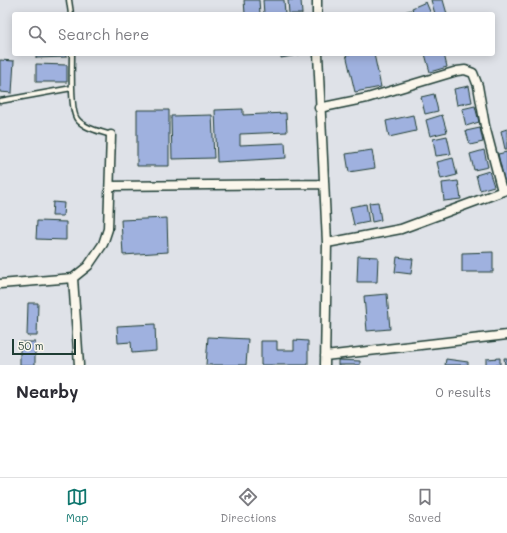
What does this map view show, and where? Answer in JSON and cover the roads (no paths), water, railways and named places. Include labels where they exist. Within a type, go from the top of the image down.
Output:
[{"type":"street","points":[[317,0],[317,12]]},
{"type":"street","points":[[318,56],[327,243],[325,361],[507,335]]},
{"type":"street","points":[[320,108],[367,98],[457,71],[465,70],[473,73],[478,86],[485,126],[504,191],[401,229],[327,243]]},
{"type":"street","points":[[0,284],[73,278],[88,266],[103,244],[108,229],[111,135]]},
{"type":"street","points":[[110,186],[324,184]]},
{"type":"street","points":[[73,278],[79,365]]},
{"type":"lane","points":[[69,0],[70,12]]},
{"type":"lane","points":[[72,56],[72,88],[76,118],[86,126],[111,135]]},
{"type":"lane","points":[[0,101],[72,88]]}]
